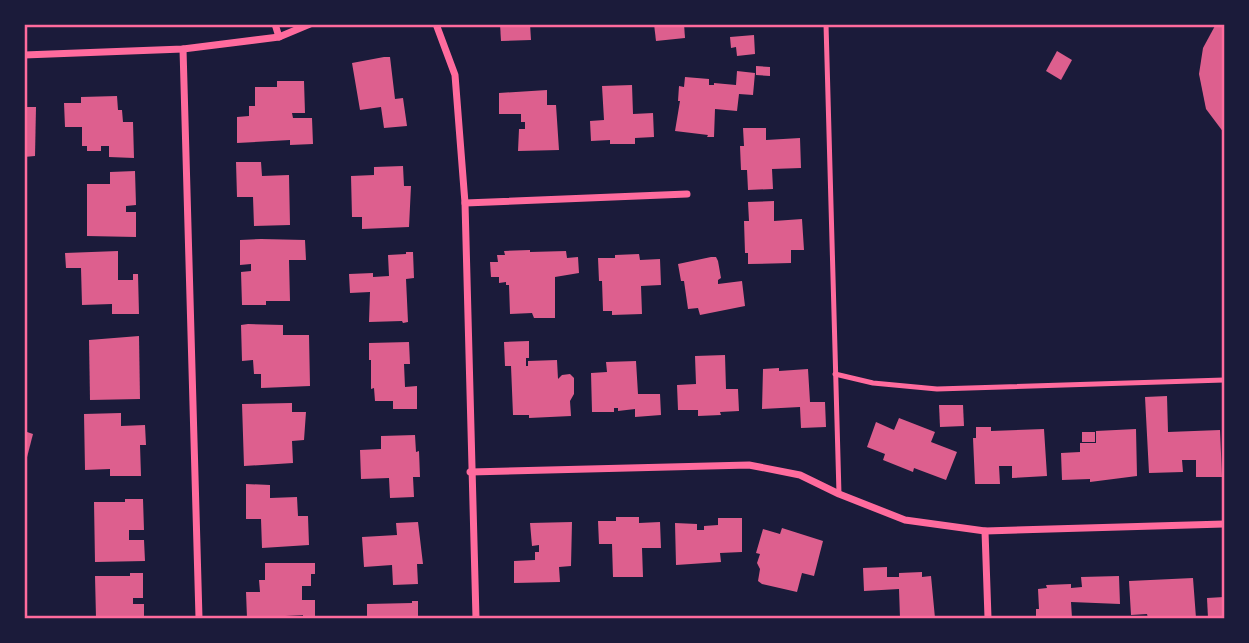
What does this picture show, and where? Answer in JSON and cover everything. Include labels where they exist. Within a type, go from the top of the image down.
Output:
[{"type":"street","points":[[275,24],[279,37]]},
{"type":"street","points":[[24,55],[183,49],[279,37],[310,24]]},
{"type":"street","points":[[436,24],[456,75],[465,203],[475,618]]},
{"type":"street","points":[[183,49],[199,618]]},
{"type":"street","points":[[465,203],[687,194]]},
{"type":"street","points":[[470,472],[749,464],[800,475],[839,494],[905,520],[985,531],[1224,524]]},
{"type":"street","points":[[985,531],[988,618]]},
{"type":"lane","points":[[826,24],[839,494]]},
{"type":"lane","points":[[835,374],[873,383],[937,389],[1224,380]]},
{"type":"building","points":[[500,24],[530,24],[531,40],[501,41]]},
{"type":"building","points":[[654,24],[684,24],[685,38],[656,41]]},
{"type":"building","points":[[1216,24],[1224,24],[1224,133],[1206,109],[1199,74],[1203,48]]},
{"type":"building","points":[[754,35],[755,54],[737,56],[736,47],[731,48],[730,37]]},
{"type":"building","points":[[1057,51],[1072,60],[1061,80],[1046,71]]},
{"type":"building","points":[[390,57],[395,99],[403,98],[407,126],[384,128],[381,107],[360,110],[352,63]]},
{"type":"building","points":[[756,66],[770,67],[770,76],[756,75]]},
{"type":"building","points":[[737,71],[755,73],[753,95],[739,94],[737,111],[715,109],[714,137],[675,131],[680,101],[679,86],[684,87],[685,77],[709,79],[709,85],[736,85]]},
{"type":"building","points":[[277,81],[304,81],[305,113],[292,113],[293,118],[312,118],[313,144],[290,145],[290,140],[237,143],[237,117],[249,116],[249,106],[255,106],[255,87],[277,87]]},
{"type":"building","points":[[632,85],[633,114],[653,113],[654,137],[635,138],[635,144],[610,144],[610,140],[591,141],[590,121],[604,120],[602,86]]},
{"type":"building","points":[[547,90],[547,105],[556,105],[559,150],[518,151],[519,129],[525,129],[525,122],[521,122],[521,114],[499,114],[499,93]]},
{"type":"building","points":[[117,96],[118,110],[122,110],[123,122],[133,122],[134,158],[109,157],[109,146],[101,146],[101,151],[87,151],[87,146],[82,146],[82,127],[65,127],[64,103],[81,103],[81,97]]},
{"type":"building","points":[[24,107],[36,107],[35,156],[24,157]]},
{"type":"building","points":[[743,128],[766,128],[766,140],[800,138],[801,168],[772,169],[773,189],[748,190],[747,170],[741,170],[740,146],[744,146]]},
{"type":"building","points":[[236,162],[261,162],[262,176],[289,175],[290,225],[254,226],[253,197],[237,197]]},
{"type":"building","points":[[403,166],[404,186],[411,186],[409,227],[362,229],[362,217],[352,217],[351,176],[374,175],[374,167]]},
{"type":"building","points":[[135,171],[136,205],[126,206],[126,212],[136,212],[136,237],[87,236],[87,184],[110,184],[110,172]]},
{"type":"building","points":[[774,201],[774,221],[802,219],[804,250],[791,250],[791,263],[748,264],[744,221],[749,221],[748,202]]},
{"type":"building","points":[[240,240],[305,240],[306,260],[289,260],[290,301],[242,305],[241,272],[251,271],[251,264],[240,265]]},
{"type":"building","points":[[118,251],[118,280],[133,280],[133,274],[138,274],[139,314],[112,314],[112,304],[82,305],[81,268],[66,268],[65,253]]},
{"type":"building","points":[[504,251],[566,251],[567,258],[578,257],[579,273],[555,277],[555,318],[534,318],[532,313],[510,314],[509,285],[506,285],[506,282],[499,283],[499,277],[491,277],[490,262],[498,262],[497,255],[505,255]]},
{"type":"building","points":[[413,252],[414,278],[406,279],[408,322],[369,322],[370,292],[350,293],[349,274],[373,273],[373,277],[389,276],[388,255]]},
{"type":"building","points":[[639,254],[640,260],[660,259],[661,285],[641,286],[642,314],[612,315],[612,311],[603,311],[598,258]]},
{"type":"building","points":[[716,257],[718,261],[721,278],[718,284],[742,281],[745,306],[700,315],[698,308],[688,309],[684,281],[681,281],[678,264]]},
{"type":"building","points":[[241,325],[283,325],[283,335],[309,335],[310,386],[261,388],[261,374],[254,374],[253,360],[242,361]]},
{"type":"building","points":[[139,336],[140,399],[90,400],[89,340]]},
{"type":"building","points":[[529,341],[526,366],[528,361],[557,360],[558,379],[562,375],[570,374],[574,378],[574,394],[570,401],[571,416],[529,418],[529,415],[513,415],[511,366],[505,366],[504,342]]},
{"type":"building","points":[[409,342],[410,364],[404,364],[405,387],[417,386],[417,409],[393,409],[393,401],[375,401],[374,388],[371,389],[369,343]]},
{"type":"building","points":[[725,355],[726,389],[738,389],[739,411],[698,416],[698,410],[678,410],[677,385],[696,384],[695,356]]},
{"type":"building","points":[[636,361],[638,394],[660,394],[661,415],[635,417],[635,409],[618,411],[618,408],[614,408],[614,412],[592,412],[591,373],[607,372],[606,362]]},
{"type":"building","points":[[779,368],[779,371],[808,369],[810,402],[825,402],[826,427],[801,428],[800,407],[762,409],[763,369]]},
{"type":"building","points":[[1167,396],[1168,432],[1220,430],[1222,477],[1196,477],[1196,460],[1182,460],[1183,472],[1149,473],[1145,397]]},
{"type":"building","points":[[292,403],[292,412],[306,412],[304,440],[292,441],[293,463],[244,466],[242,404]]},
{"type":"building","points":[[939,405],[963,405],[964,426],[940,427]]},
{"type":"building","points":[[121,413],[121,426],[145,425],[146,445],[140,445],[141,476],[110,476],[110,469],[85,470],[84,414]]},
{"type":"building","points":[[899,418],[935,432],[931,442],[957,452],[946,480],[914,468],[913,472],[883,460],[885,454],[867,447],[876,422],[894,430]]},
{"type":"building","points":[[976,427],[991,427],[991,431],[1044,429],[1047,476],[1012,478],[1012,466],[999,466],[1000,484],[975,484],[973,438],[976,438]]},
{"type":"building","points":[[1136,429],[1137,476],[1090,482],[1090,479],[1062,480],[1061,453],[1080,452],[1080,443],[1096,443],[1096,431]]},
{"type":"building","points":[[24,431],[33,434],[25,465],[24,465]]},
{"type":"building","points":[[1082,432],[1095,432],[1095,442],[1082,442]]},
{"type":"building","points":[[415,435],[420,477],[413,477],[414,497],[390,498],[389,478],[361,479],[360,450],[381,449],[381,436]]},
{"type":"building","points":[[246,484],[270,485],[270,498],[297,497],[298,516],[308,516],[309,545],[262,548],[261,519],[246,519]]},
{"type":"building","points":[[125,499],[143,499],[144,530],[129,530],[129,540],[144,540],[145,561],[95,562],[94,502],[125,502]]},
{"type":"building","points":[[616,517],[639,517],[639,523],[660,522],[661,548],[642,548],[643,577],[613,577],[612,544],[599,544],[598,521],[616,521]]},
{"type":"building","points":[[718,518],[742,518],[742,552],[720,553],[721,562],[676,565],[675,523],[697,524],[697,530],[704,530],[704,526],[718,525]]},
{"type":"building","points":[[418,522],[423,564],[417,564],[418,584],[393,585],[392,565],[364,567],[362,537],[397,535],[396,523]]},
{"type":"building","points":[[572,522],[571,566],[559,567],[560,582],[514,583],[514,561],[535,560],[535,552],[539,552],[539,545],[532,546],[530,523]]},
{"type":"building","points":[[782,528],[823,541],[814,576],[802,573],[797,592],[758,581],[760,569],[757,563],[760,554],[756,553],[763,529],[780,534]]},
{"type":"building","points":[[265,563],[315,563],[311,586],[302,586],[302,600],[315,600],[315,618],[303,618],[303,615],[247,618],[246,592],[260,592],[259,580],[265,580]]},
{"type":"building","points":[[887,567],[887,577],[899,577],[899,573],[922,572],[922,577],[931,576],[935,618],[900,618],[899,589],[864,591],[863,568]]},
{"type":"building","points":[[130,573],[143,573],[143,598],[133,598],[133,604],[144,604],[144,618],[96,618],[95,576],[130,576]]},
{"type":"building","points":[[1119,576],[1120,604],[1071,602],[1072,618],[1036,618],[1036,609],[1039,609],[1038,589],[1047,588],[1046,585],[1071,584],[1071,588],[1082,587],[1081,577]]},
{"type":"building","points":[[1193,578],[1196,618],[1148,618],[1147,614],[1131,615],[1129,581]]},
{"type":"building","points":[[1224,597],[1224,618],[1208,618],[1207,598]]},
{"type":"building","points":[[418,601],[418,618],[367,618],[367,604]]}]
